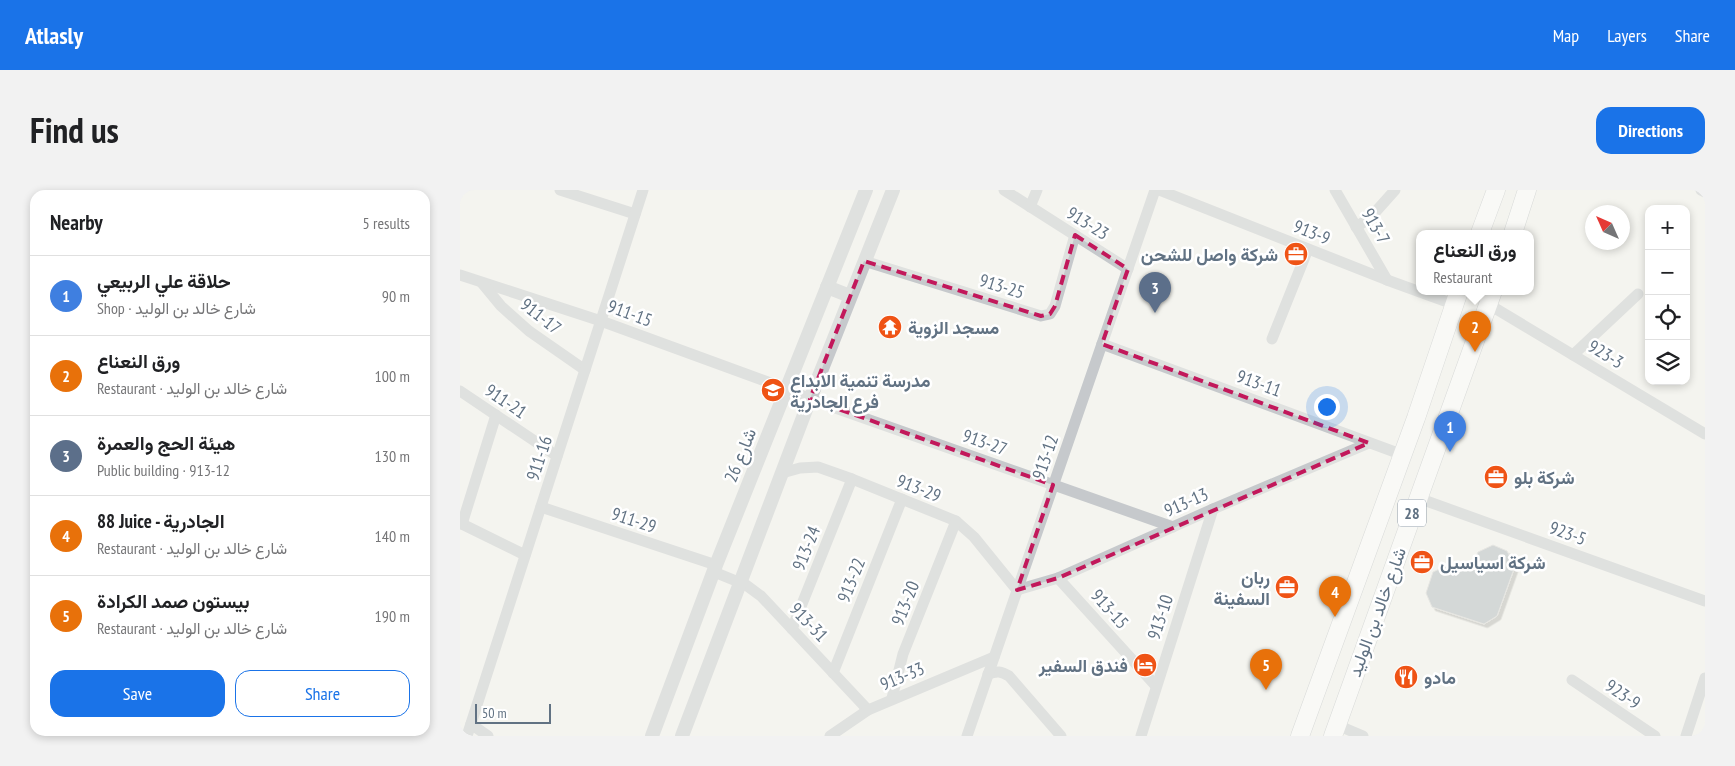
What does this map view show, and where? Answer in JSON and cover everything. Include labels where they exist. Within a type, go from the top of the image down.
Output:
[{"type":"main road","points":[[1481,230],[1496,190]]},
{"type":"main road","points":[[1513,230],[1528,190]]},
{"type":"main road","name":"شارع خالد بن الوليد","points":[[1335,731],[1490,297]]},
{"type":"main road","name":"شارع خالد بن الوليد","points":[[1300,736],[1402,455],[1456,298]]},
{"type":"street","points":[[560,190],[636,214]]},
{"type":"street","name":"911-16","points":[[467,736],[643,190]]},
{"type":"street","name":"شارع 26","points":[[652,736],[715,569],[866,190]]},
{"type":"street","points":[[682,736],[810,399],[893,190]]},
{"type":"street","name":"913-23","points":[[1004,190],[1128,269]]},
{"type":"street","points":[[1030,207],[1037,190]]},
{"type":"street","name":"913-9","points":[[1157,190],[1387,280],[1416,288]]},
{"type":"street","name":"913-12","points":[[967,736],[1157,190]]},
{"type":"street","name":"913-7","points":[[1335,190],[1387,280]]},
{"type":"street","points":[[1356,227],[1370,218],[1395,190]]},
{"type":"street","points":[[1701,190],[1705,192]]},
{"type":"street","name":"913-25","points":[[864,261],[1041,316],[1050,314],[1055,306],[1075,235]]},
{"type":"street","points":[[1272,338],[1308,249]]},
{"type":"street","name":"911-15","points":[[460,275],[601,321],[787,389]]},
{"type":"street","name":"911-17","points":[[482,283],[501,306],[529,331],[585,370]]},
{"type":"street","points":[[827,287],[850,296]]},
{"type":"street","points":[[1573,355],[1638,294]]},
{"type":"street","name":"923-3","points":[[1490,297],[1573,355],[1705,434]]},
{"type":"street","name":"913-11","points":[[1102,344],[1402,455]]},
{"type":"street","name":"913-27","points":[[787,389],[810,399],[1173,527]]},
{"type":"street","name":"911-21","points":[[460,391],[557,456]]},
{"type":"street","points":[[496,416],[461,524],[525,555]]},
{"type":"street","name":"913-13","points":[[1017,590],[1058,578],[1213,509],[1369,443]]},
{"type":"street","name":"913-29","points":[[782,473],[800,468],[818,467],[956,521],[974,537],[1017,590]]},
{"type":"street","name":"913-24","points":[[792,629],[852,479]]},
{"type":"street","name":"923-5","points":[[1418,498],[1705,601]]},
{"type":"street","name":"913-22","points":[[833,673],[902,499]]},
{"type":"street","name":"911-29","points":[[541,507],[715,569]]},
{"type":"street","name":"913-10","points":[[1141,736],[1213,509]]},
{"type":"street","name":"913-20","points":[[892,698],[903,654],[956,521]]},
{"type":"street","name":"913-31","points":[[715,569],[751,588],[761,596],[868,710]]},
{"type":"street","name":"913-15","points":[[1058,578],[1156,686]]},
{"type":"street","name":"913-33","points":[[830,736],[868,710],[892,698],[994,657]]},
{"type":"street","points":[[988,674],[1003,672],[1009,676],[1061,736]]},
{"type":"street","points":[[1686,736],[1705,678]]},
{"type":"street","name":"923-9","points":[[1572,680],[1655,736]]},
{"type":"street","points":[[471,724],[488,736]]},
{"type":"street","points":[[1335,731],[1363,736]]},
{"type":"highlighted area","points":[[1075,235],[1128,269],[1102,344],[1369,443],[1058,578],[1017,590],[1053,485],[810,399],[864,261],[1041,316],[1050,314],[1055,306]]},
{"type":"building","points":[[1493,545],[1507,551],[1515,566],[1497,616],[1484,624],[1432,607],[1426,593],[1433,572],[1446,566],[1458,570],[1473,564],[1478,552]]},
{"type":"place","name":"شركة واصل للشحن","points":[[1296,254]]},
{"type":"place","name":"هيئة الحج والعمرة","points":[[1155,313]]},
{"type":"place","name":"مسجد الزوية","points":[[890,327]]},
{"type":"place","name":"ورق النعناع","points":[[1475,352]]},
{"type":"place","name":"مدرسة تنمية الابداع فرع الجادرية","points":[[773,390]]},
{"type":"place","name":"حلاقة علي الربيعي","points":[[1450,452]]},
{"type":"place","name":"شركة بلو","points":[[1496,477]]},
{"type":"place","name":"شركة اسياسيل","points":[[1422,562]]},
{"type":"place","name":"ربان السفينة","points":[[1287,587]]},
{"type":"place","name":"88 Juice - الجادرية","points":[[1335,617]]},
{"type":"place","name":"فندق السفير","points":[[1145,665]]},
{"type":"place","name":"مادو","points":[[1406,677]]},
{"type":"place","name":"بيستون صمد الكرادة","points":[[1266,690]]}]
